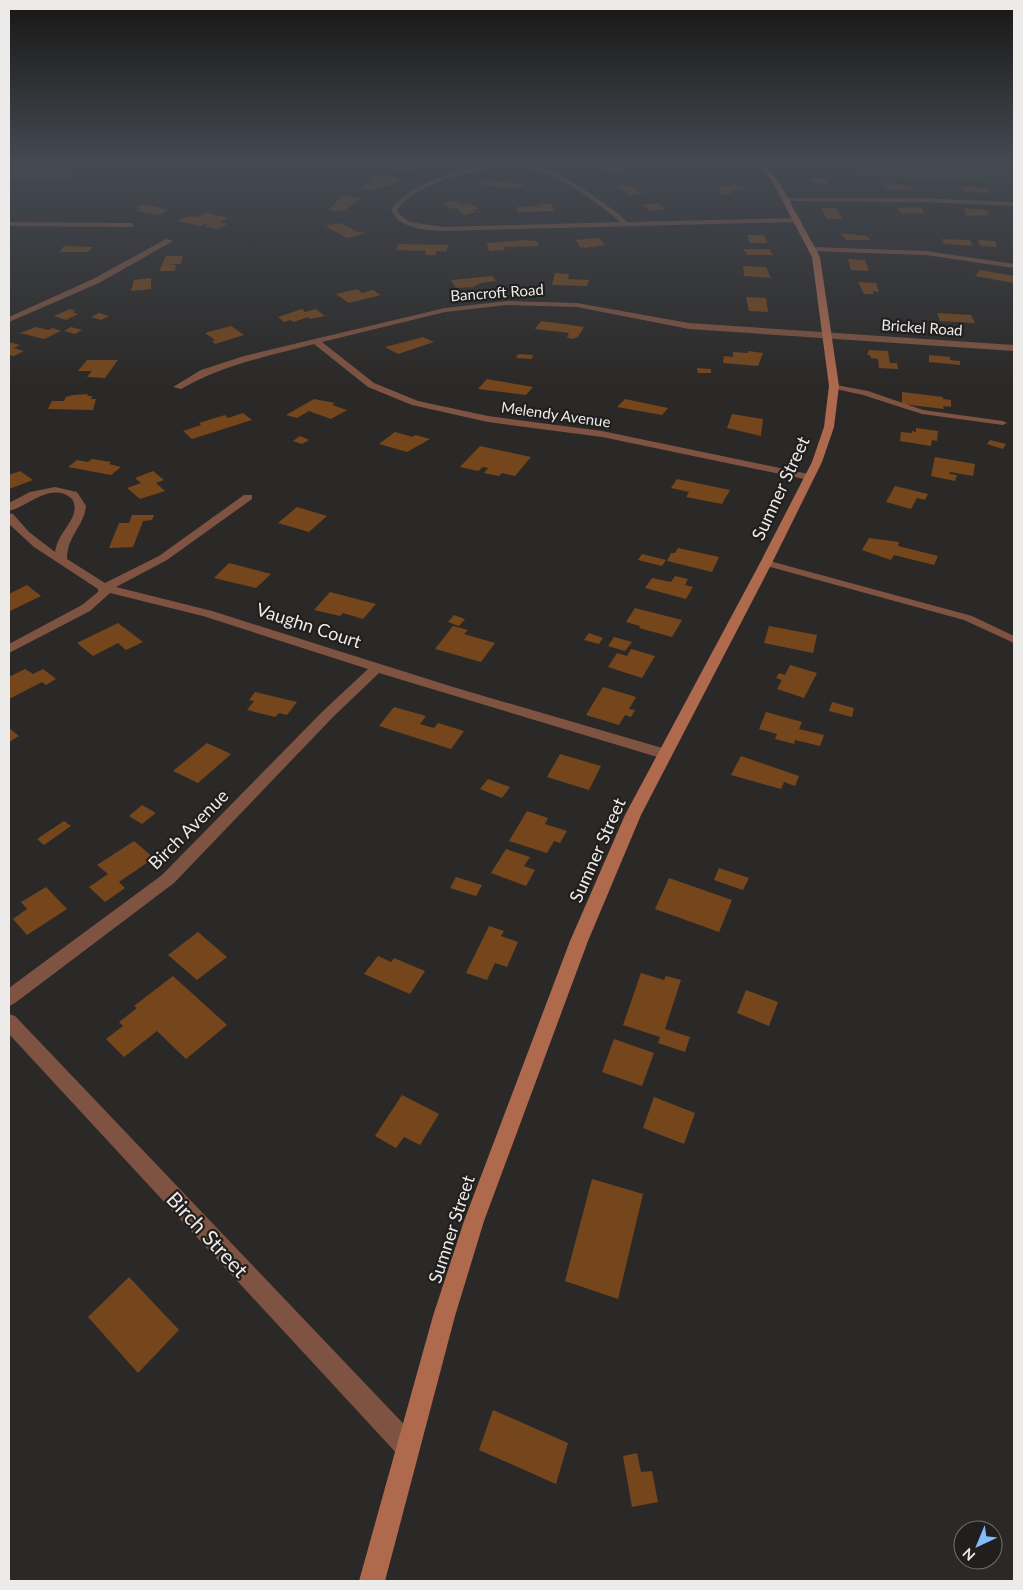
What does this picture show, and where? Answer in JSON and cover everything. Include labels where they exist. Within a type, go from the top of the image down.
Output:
[{"type":"main road","name":"Sumner Street","points":[[372,1581],[444,1316],[474,1221],[526,1077],[607,872],[664,754],[766,563],[809,477],[829,427],[834,386],[828,334],[820,272],[813,249],[806,236]]},
{"type":"street","points":[[9,320],[96,281],[168,241]]},
{"type":"street","points":[[813,249],[926,253],[1014,266]]},
{"type":"street","name":"Bancroft Road","points":[[178,387],[193,377],[220,366],[445,310],[480,305],[532,303],[594,307],[659,322],[689,326],[828,334]]},
{"type":"street","name":"Brickel Road","points":[[828,334],[1014,348]]},
{"type":"street","name":"Melendy Avenue","points":[[315,341],[372,385],[415,403],[488,419],[588,432],[809,477]]},
{"type":"street","points":[[9,508],[20,499],[39,492],[60,491],[74,496],[79,501],[80,510],[63,541],[61,559]]},
{"type":"street","points":[[104,588],[163,558],[248,497]]},
{"type":"street","points":[[9,516],[14,524],[31,539],[104,588]]},
{"type":"street","points":[[9,648],[86,608],[98,600],[104,593],[104,588]]},
{"type":"street","name":"Vaughn Court","points":[[104,588],[193,608],[290,637],[378,668],[664,754]]},
{"type":"street","name":"Birch Avenue","points":[[9,998],[168,879],[328,714],[378,668]]},
{"type":"street","name":"Birch Street","points":[[9,1022],[408,1447]]},
{"type":"lane","points":[[834,386],[865,392],[922,412],[1003,423]]},
{"type":"lane","points":[[766,563],[968,618],[1014,640]]},
{"type":"building","points":[[747,236],[765,236],[768,243],[750,243]]},
{"type":"building","points":[[843,236],[867,236],[870,240],[846,240]]},
{"type":"building","points":[[600,239],[605,245],[585,248],[580,247],[576,240]]},
{"type":"building","points":[[942,239],[970,240],[973,246],[944,244]]},
{"type":"building","points":[[978,240],[995,241],[997,247],[980,246]]},
{"type":"building","points":[[537,241],[539,246],[504,247],[505,250],[489,251],[487,243]]},
{"type":"building","points":[[398,244],[448,245],[446,252],[437,251],[435,255],[425,255],[426,251],[396,250]]},
{"type":"building","points":[[64,246],[93,247],[88,252],[59,252]]},
{"type":"building","points":[[743,249],[769,249],[773,255],[747,255]]},
{"type":"building","points":[[166,256],[183,256],[181,264],[170,264],[176,265],[175,271],[159,271]]},
{"type":"building","points":[[848,259],[865,260],[869,271],[851,270]]},
{"type":"building","points":[[743,266],[766,267],[771,278],[744,276]]},
{"type":"building","points":[[980,270],[1014,276],[1014,283],[975,276]]},
{"type":"building","points":[[555,273],[569,274],[568,279],[589,280],[587,286],[552,285]]},
{"type":"building","points":[[492,276],[496,281],[481,283],[475,287],[456,288],[451,280]]},
{"type":"building","points":[[151,278],[151,289],[131,291],[134,280]]},
{"type":"building","points":[[858,282],[876,283],[879,292],[873,291],[874,294],[864,294]]},
{"type":"building","points":[[357,289],[362,293],[373,290],[381,295],[349,303],[336,294]]},
{"type":"building","points":[[746,297],[766,298],[768,312],[749,311]]},
{"type":"building","points":[[70,309],[78,314],[66,320],[54,316]]},
{"type":"building","points":[[302,309],[305,312],[316,309],[325,316],[310,319],[308,317],[294,322],[290,320],[284,322],[278,317]]},
{"type":"building","points":[[99,313],[109,316],[101,320],[91,317]]},
{"type":"building","points":[[937,313],[971,315],[975,323],[940,321]]},
{"type":"building","points":[[541,321],[584,327],[578,337],[571,339],[567,337],[569,333],[535,329]]},
{"type":"building","points":[[231,326],[244,335],[215,344],[212,341],[215,340],[205,333]]},
{"type":"building","points":[[36,327],[49,330],[52,328],[61,331],[44,339],[20,333]]},
{"type":"building","points":[[71,327],[82,330],[75,334],[64,331]]},
{"type":"building","points":[[423,337],[434,342],[398,354],[385,347]]},
{"type":"building","points":[[9,342],[20,345],[14,348],[24,351],[14,356],[9,355]]},
{"type":"building","points":[[869,350],[888,351],[890,363],[897,363],[898,369],[879,368],[878,359],[867,355]]},
{"type":"building","points":[[748,351],[763,353],[758,366],[723,363],[724,356],[733,357],[733,352],[748,353]]},
{"type":"building","points":[[518,354],[533,355],[532,359],[516,358]]},
{"type":"building","points":[[929,355],[950,357],[950,360],[960,361],[960,365],[929,362]]},
{"type":"building","points":[[87,360],[118,360],[105,378],[87,377],[92,371],[78,371]]},
{"type":"building","points":[[697,368],[711,369],[711,373],[698,373]]},
{"type":"building","points":[[487,379],[533,387],[526,395],[478,389]]},
{"type":"building","points":[[902,392],[943,397],[943,399],[951,400],[951,407],[943,406],[944,409],[902,404]]},
{"type":"building","points":[[88,394],[87,396],[92,396],[91,399],[96,399],[93,410],[48,409],[52,401],[64,401],[66,397]]},
{"type":"building","points":[[314,399],[335,403],[332,405],[347,410],[331,419],[309,411],[297,418],[286,415]]},
{"type":"building","points":[[625,399],[668,408],[662,415],[617,407]]},
{"type":"building","points":[[243,413],[252,420],[192,439],[183,431],[201,425],[199,423],[225,415],[228,418]]},
{"type":"building","points":[[732,414],[763,419],[761,436],[727,428]]},
{"type":"building","points":[[916,428],[938,431],[937,441],[932,440],[931,446],[900,441],[901,432],[916,432]]},
{"type":"building","points":[[395,432],[430,439],[407,452],[379,444]]},
{"type":"building","points":[[300,436],[309,440],[302,444],[293,441]]},
{"type":"building","points":[[990,440],[1006,444],[1003,449],[987,444]]},
{"type":"building","points":[[480,446],[531,457],[515,476],[502,473],[499,476],[484,473],[488,468],[483,467],[478,471],[460,467]]},
{"type":"building","points":[[935,457],[975,464],[973,476],[950,472],[949,474],[957,475],[955,481],[931,476]]},
{"type":"building","points":[[92,459],[111,462],[109,464],[121,467],[111,475],[68,467],[77,460],[88,462]]},
{"type":"building","points":[[20,471],[33,480],[9,489],[9,475]]},
{"type":"building","points":[[153,471],[164,480],[156,483],[165,491],[140,499],[127,488],[141,483],[135,478]]},
{"type":"building","points":[[677,479],[730,490],[722,504],[686,497],[689,492],[671,488]]},
{"type":"building","points":[[895,486],[928,494],[925,500],[917,498],[911,509],[886,502]]},
{"type":"building","points":[[297,507],[327,516],[309,532],[278,523]]},
{"type":"building","points":[[132,515],[154,515],[152,520],[143,521],[133,547],[109,548],[119,523],[129,523]]},
{"type":"building","points":[[869,538],[899,542],[898,546],[938,556],[934,565],[894,555],[891,560],[862,550]]},
{"type":"building","points":[[678,548],[719,557],[712,572],[667,561],[671,553],[675,553]]},
{"type":"building","points":[[642,554],[666,560],[662,566],[638,560]]},
{"type":"building","points":[[229,563],[271,574],[256,588],[214,578]]},
{"type":"building","points":[[675,576],[688,579],[685,585],[693,587],[686,599],[645,588],[652,578],[671,582]]},
{"type":"building","points":[[27,585],[41,596],[10,611],[9,594]]},
{"type":"building","points":[[330,592],[376,604],[363,619],[343,613],[340,616],[314,610]]},
{"type":"building","points":[[635,608],[682,620],[672,637],[639,628],[640,626],[626,622]]},
{"type":"building","points":[[454,615],[465,619],[459,626],[448,622]]},
{"type":"building","points":[[118,623],[143,642],[126,650],[118,643],[93,656],[77,643]]},
{"type":"building","points":[[453,626],[468,630],[464,634],[495,643],[481,662],[435,649]]},
{"type":"building","points":[[769,626],[817,635],[813,653],[764,643]]},
{"type":"building","points":[[589,633],[603,638],[599,644],[584,640]]},
{"type":"building","points":[[614,637],[632,642],[625,651],[608,646]]},
{"type":"building","points":[[631,649],[655,656],[642,678],[608,667],[617,653],[627,656]]},
{"type":"building","points":[[790,665],[817,673],[804,698],[777,689],[782,680],[776,678],[779,673],[785,675]]},
{"type":"building","points":[[25,669],[33,674],[43,669],[56,679],[46,685],[42,682],[9,699],[9,677]]},
{"type":"building","points":[[603,687],[636,697],[629,709],[635,710],[631,717],[625,715],[619,725],[586,715]]},
{"type":"building","points":[[255,692],[297,702],[287,715],[279,713],[275,717],[247,710],[254,701],[249,700]]},
{"type":"building","points":[[832,702],[854,708],[852,717],[829,711]]},
{"type":"building","points":[[394,707],[426,716],[420,724],[434,728],[438,723],[464,731],[451,749],[379,726]]},
{"type":"building","points":[[766,712],[802,722],[799,729],[824,735],[820,746],[795,740],[794,744],[775,739],[777,734],[759,729]]},
{"type":"building","points":[[9,728],[19,736],[9,742]]},
{"type":"building","points":[[207,743],[231,754],[198,783],[173,771]]},
{"type":"building","points":[[560,754],[601,766],[589,790],[547,777]]},
{"type":"building","points":[[741,756],[799,776],[795,786],[784,782],[781,789],[731,775]]},
{"type":"building","points":[[488,779],[510,787],[502,798],[480,789]]},
{"type":"building","points":[[142,805],[156,813],[142,824],[129,816]]},
{"type":"building","points":[[527,811],[548,818],[545,824],[567,831],[560,843],[554,841],[547,853],[509,841]]},
{"type":"building","points":[[64,821],[71,826],[44,845],[37,839]]},
{"type":"building","points":[[134,841],[154,858],[119,882],[125,888],[105,902],[89,887],[108,874],[97,865]]},
{"type":"building","points":[[506,849],[530,857],[524,866],[535,870],[526,886],[491,873]]},
{"type":"building","points":[[719,868],[749,878],[743,890],[714,880]]},
{"type":"building","points":[[456,877],[482,885],[476,896],[450,888]]},
{"type":"building","points":[[669,878],[732,900],[719,932],[655,909]]},
{"type":"building","points":[[46,887],[67,909],[27,935],[13,919],[27,909],[21,902]]},
{"type":"building","points":[[489,926],[504,931],[501,936],[518,942],[507,967],[495,963],[487,980],[466,973]]},
{"type":"building","points":[[198,932],[227,957],[197,980],[168,955]]},
{"type":"building","points":[[378,956],[391,962],[394,958],[425,971],[410,994],[364,974]]},
{"type":"building","points":[[641,973],[664,980],[666,976],[681,980],[665,1029],[690,1037],[685,1052],[658,1043],[660,1037],[623,1025]]},
{"type":"building","points":[[173,976],[227,1025],[186,1059],[157,1031],[124,1057],[106,1039],[123,1026],[119,1022],[137,1008],[134,1006]]},
{"type":"building","points":[[746,990],[778,1002],[769,1026],[737,1013]]},
{"type":"building","points":[[614,1039],[654,1053],[642,1086],[602,1072]]},
{"type":"building","points":[[402,1095],[439,1114],[420,1145],[404,1137],[396,1148],[375,1136]]},
{"type":"building","points":[[654,1097],[695,1113],[684,1144],[643,1128]]},
{"type":"building","points":[[592,1179],[643,1194],[618,1299],[565,1281]]},
{"type":"building","points":[[129,1277],[179,1330],[138,1373],[88,1317]]},
{"type":"building","points":[[493,1410],[568,1443],[556,1484],[479,1450]]},
{"type":"building","points":[[637,1453],[641,1472],[652,1471],[658,1502],[632,1507],[623,1456]]}]
